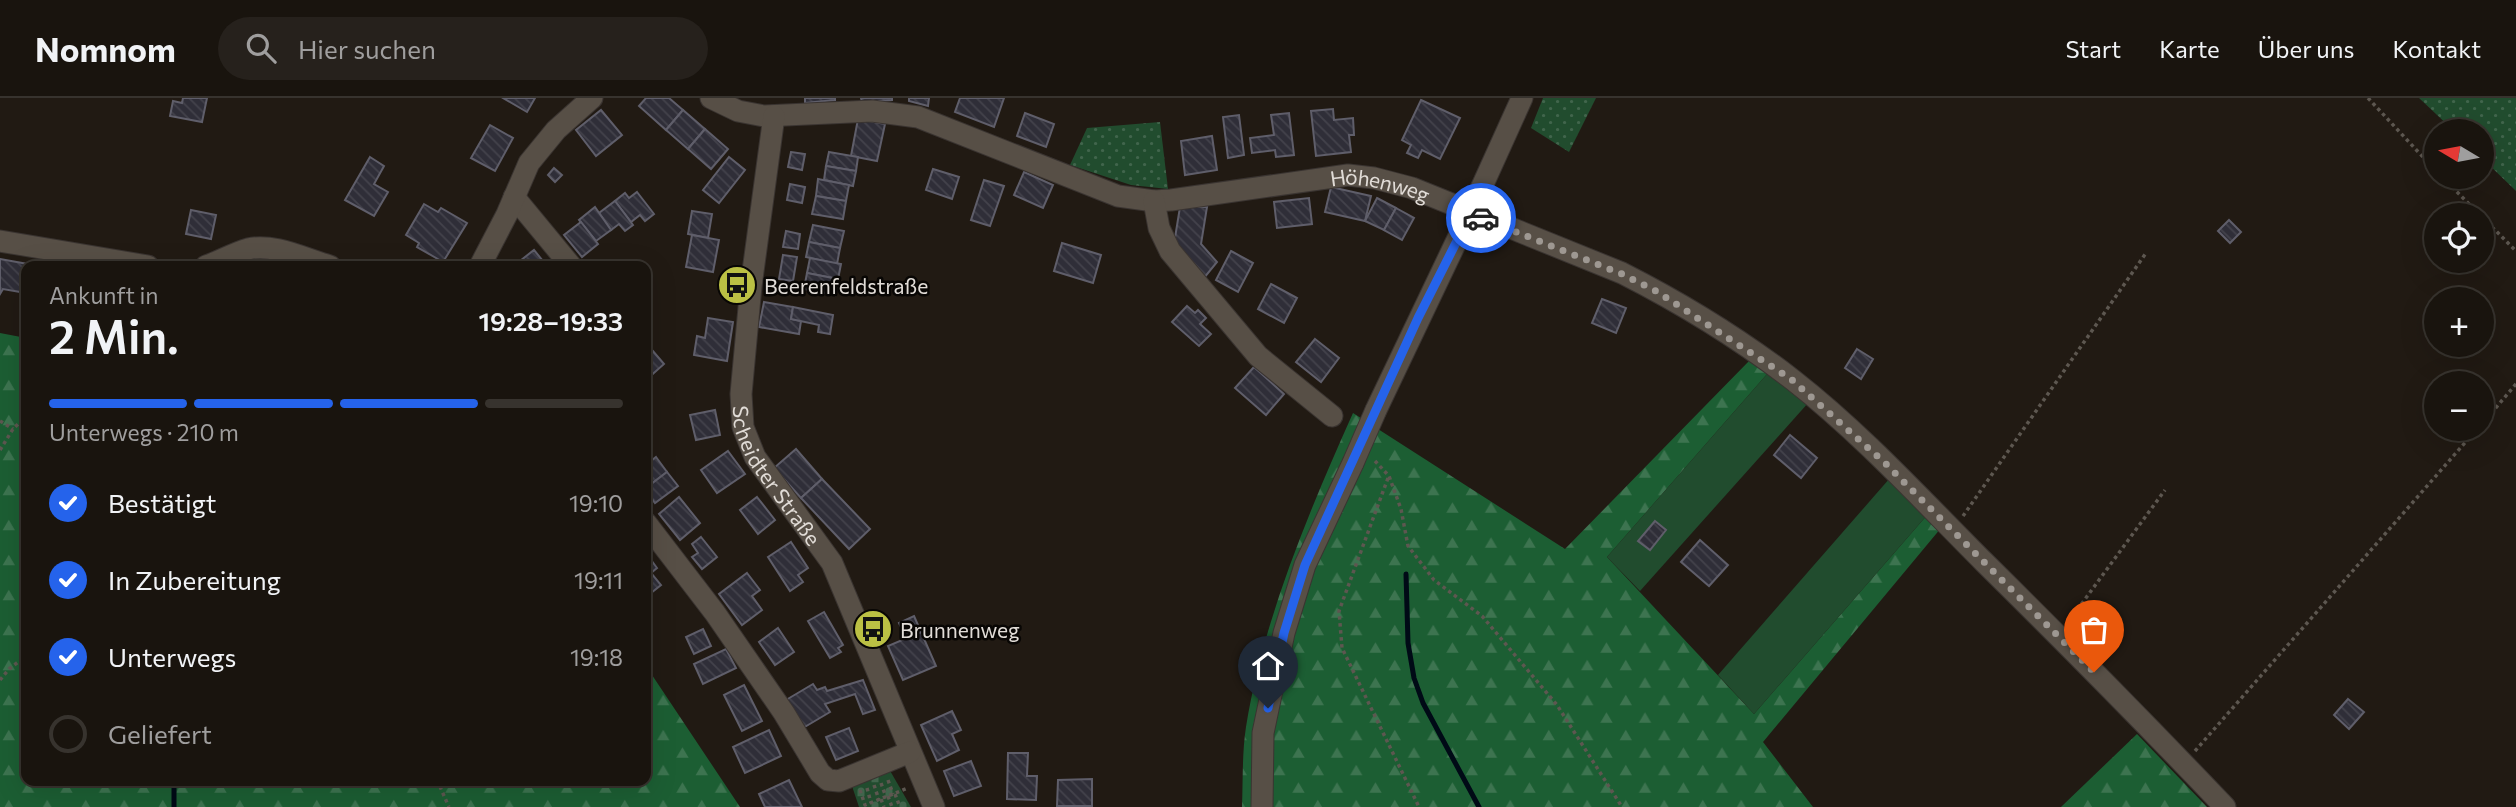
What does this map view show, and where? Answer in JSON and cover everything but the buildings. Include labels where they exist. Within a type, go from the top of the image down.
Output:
[{"type":"street","points":[[482,261],[525,171],[541,147],[592,98]]},
{"type":"street","name":"Höhenweg","points":[[711,98],[751,115],[872,111],[918,117],[1118,196],[1154,201],[1348,175],[1390,182],[1622,274],[1656,291],[1760,356],[1817,400],[2059,635],[2225,807]]},
{"type":"street","points":[[1262,807],[1263,733],[1284,633],[1305,565],[1362,460],[1376,410],[1458,238],[1477,216],[1522,98]]},
{"type":"street","name":"Scheidter Straße","points":[[774,116],[746,340],[741,394],[743,428],[755,457],[832,563],[934,807]]},
{"type":"street","points":[[513,197],[567,261]]},
{"type":"street","points":[[1154,201],[1159,228],[1170,251],[1258,356],[1332,416]]},
{"type":"street","points":[[0,241],[118,261]]},
{"type":"street","points":[[218,261],[246,249],[258,248],[272,249],[313,261]]},
{"type":"street","points":[[651,530],[738,646],[784,713],[820,773],[828,779],[839,781],[910,751]]},
{"type":"path","points":[[2368,98],[2424,158]]},
{"type":"path","points":[[2454,189],[2468,203]]},
{"type":"path","points":[[2494,229],[2516,251]]},
{"type":"path","points":[[1953,530],[2146,253]]},
{"type":"path","points":[[2494,410],[2516,384]]},
{"type":"path","points":[[0,421],[13,429]]},
{"type":"path","points":[[0,450],[21,421]]},
{"type":"path","points":[[2184,763],[2466,441]]},
{"type":"path","points":[[1362,460],[1389,476],[1401,509],[1408,546],[1434,579],[1482,616],[1557,705],[1622,807]]},
{"type":"path","points":[[1389,476],[1339,611],[1342,648],[1419,807]]},
{"type":"path","points":[[2059,635],[2165,490]]},
{"type":"path","points":[[0,680],[21,660]]},
{"type":"path","points":[[880,800],[887,778]]},
{"type":"path","points":[[880,781],[880,800]]},
{"type":"path","points":[[874,784],[884,807]]},
{"type":"path","points":[[440,786],[449,807]]},
{"type":"path","points":[[867,787],[892,807]]},
{"type":"path","points":[[860,790],[865,805],[901,791]]},
{"type":"path","points":[[880,800],[900,807]]},
{"type":"green space","points":[[1543,98],[1596,98],[1569,152],[1531,128]]},
{"type":"green space","points":[[2419,98],[2516,98],[2516,191],[2494,170],[2494,119],[2441,119]]},
{"type":"green space","points":[[1160,122],[1168,189],[1131,185],[1070,165],[1087,128]]},
{"type":"green space","points":[[0,333],[21,337],[21,786],[651,786],[651,674],[740,807],[0,807]]},
{"type":"green space","points":[[1750,360],[1768,373],[1607,557],[1754,714],[1928,514],[1941,528],[1763,742],[1813,807],[1242,807],[1246,727],[1264,646],[1289,567],[1353,413],[1565,549]]},
{"type":"green space","points":[[1768,373],[1809,402],[1640,591],[1607,557]]},
{"type":"green space","points":[[1890,478],[1928,514],[1754,714],[1718,675]]},
{"type":"green space","points":[[2137,734],[2207,807],[2061,807]]},
{"type":"green space","points":[[889,769],[911,807],[859,807],[851,783]]},
{"type":"waterway","points":[[1406,574],[1408,643],[1414,678],[1423,703],[1479,807]]},
{"type":"waterway","points":[[174,786],[174,807]]},
{"type":"way so far","points":[[1481,218],[1622,274],[1656,291],[1760,356],[1817,400],[1885,463],[2094,672]]},
{"type":"place","name":"Beerenfeldstraße","points":[[737,285]]},
{"type":"place","name":"Brunnenweg","points":[[873,629]]},
{"type":"route","points":[[1268,708],[1284,633],[1305,565],[1418,318],[1471,213],[1481,218]]}]
